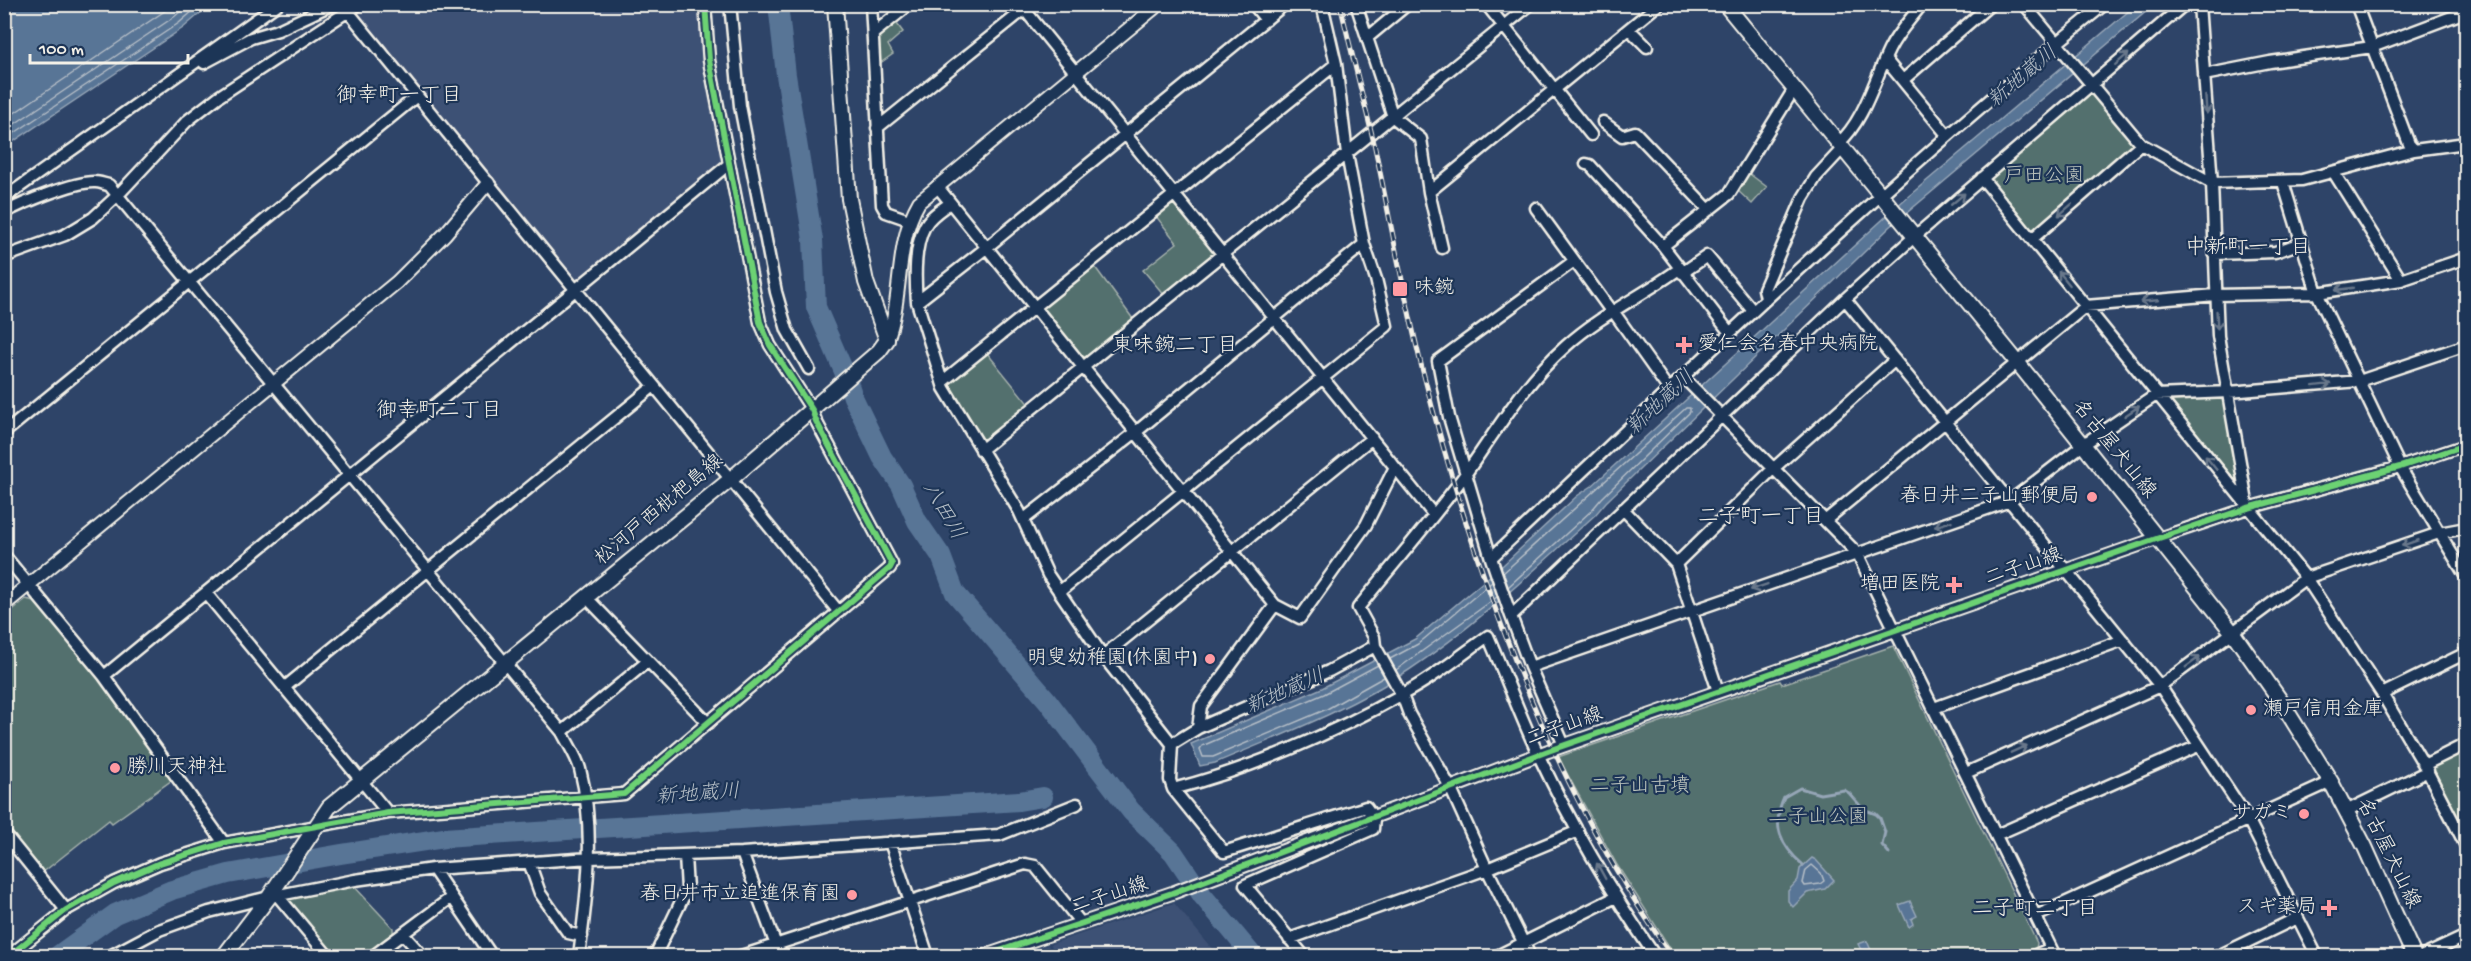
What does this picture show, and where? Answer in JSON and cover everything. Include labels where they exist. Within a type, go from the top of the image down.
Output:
[{"type":"main road","points":[[835,4],[849,199],[866,282],[883,346]]},
{"type":"main road","name":"名古屋犬山線","points":[[1725,4],[2084,444],[2233,633],[2280,700],[2331,782],[2410,953]]},
{"type":"main road","name":"松河戸西枇杷島線","points":[[224,957],[274,893],[329,807],[816,407],[883,346]]},
{"type":"street","points":[[4,198],[278,4]]},
{"type":"street","points":[[192,64],[203,64],[251,38],[278,30],[333,4]]},
{"type":"street","points":[[4,257],[65,235],[93,218],[118,195],[187,121],[345,8],[359,4]]},
{"type":"street","points":[[9,957],[66,910],[114,883],[160,863],[224,843],[313,829],[388,813],[586,796],[624,795],[839,612],[877,576],[890,568],[892,564],[816,421],[816,407],[770,345],[760,322],[709,60],[705,4]]},
{"type":"street","points":[[730,4],[740,106],[767,254],[781,316],[809,369]]},
{"type":"street","points":[[871,4],[882,205],[886,212],[909,220]]},
{"type":"street","points":[[874,33],[910,4]]},
{"type":"street","points":[[883,346],[895,320],[901,282],[902,244],[909,220],[919,202],[1159,4]]},
{"type":"street","points":[[1253,4],[1266,20]]},
{"type":"street","points":[[917,302],[1285,4]]},
{"type":"street","points":[[1059,592],[1388,326],[1364,244],[1347,154],[1336,64],[1322,4]]},
{"type":"street","points":[[1356,4],[1393,117],[1421,139],[1429,192],[1442,248]]},
{"type":"street","points":[[1367,38],[1408,4]]},
{"type":"street","points":[[1486,4],[1591,135]]},
{"type":"street","points":[[981,450],[1531,4]]},
{"type":"street","points":[[1429,192],[1659,4]]},
{"type":"street","points":[[1766,298],[1764,289],[1803,198],[1848,135],[1885,58],[1922,4]]},
{"type":"street","points":[[1903,80],[1991,4]]},
{"type":"street","points":[[2024,4],[2141,144],[2212,183],[2302,180],[2414,150],[2466,143]]},
{"type":"street","points":[[1491,558],[1669,390],[1686,379],[1766,298],[1948,136],[2105,4]]},
{"type":"street","points":[[1511,616],[1720,413],[1845,299],[1911,234],[1982,178],[2090,83],[2185,4]]},
{"type":"street","points":[[2199,4],[2212,183],[2218,336],[2248,508]]},
{"type":"street","points":[[2356,4],[2409,144],[2414,150]]},
{"type":"street","points":[[877,128],[1025,6],[1076,73],[1433,514]]},
{"type":"street","points":[[345,8],[839,612]]},
{"type":"street","points":[[2204,75],[2270,62],[2372,47],[2465,11]]},
{"type":"street","points":[[1630,30],[1647,47]]},
{"type":"street","points":[[1885,58],[1948,136]]},
{"type":"street","points":[[942,382],[1336,64]]},
{"type":"street","points":[[1663,246],[1729,194],[1794,89]]},
{"type":"street","points":[[4,433],[417,96]]},
{"type":"street","points":[[1603,122],[1622,136],[1635,132],[1709,210]]},
{"type":"street","points":[[2032,238],[2141,144]]},
{"type":"street","points":[[104,676],[729,164]]},
{"type":"street","points":[[1586,164],[1590,165],[1663,246],[1730,333]]},
{"type":"street","points":[[2334,173],[2401,280]]},
{"type":"street","points":[[1982,178],[2306,578],[2382,694],[2426,768],[2466,846]]},
{"type":"street","points":[[4,213],[21,203],[93,182],[109,185],[562,732],[580,767],[586,796],[590,858],[579,957]]},
{"type":"street","points":[[2283,182],[2317,292],[2400,467],[2466,577]]},
{"type":"street","points":[[4,605],[397,282],[445,234],[488,183]]},
{"type":"street","points":[[937,186],[1275,605],[1300,618],[1366,525],[1395,466]]},
{"type":"street","points":[[950,203],[925,225],[920,242],[916,289],[917,302],[942,382],[958,413],[1023,520],[1048,575],[1103,656],[1172,744],[1170,780],[1173,789],[1224,852],[1366,807],[1374,818],[1373,829],[1245,885],[1304,957]]},
{"type":"street","points":[[1536,208],[1669,390]]},
{"type":"street","points":[[2215,254],[2276,252],[2301,243]]},
{"type":"street","points":[[1023,520],[1136,432],[1364,244]]},
{"type":"street","points":[[1530,957],[1450,787],[1409,714],[1401,692],[1358,608],[1465,474],[1520,395],[1565,346],[1612,311],[1707,256],[1753,311]]},
{"type":"street","points":[[1826,520],[2086,306],[2216,295],[2317,292],[2401,280],[2466,258]]},
{"type":"street","points":[[1564,745],[1530,667],[1491,558],[1449,417],[1438,361],[1574,261]]},
{"type":"street","points":[[1845,299],[2160,686],[2248,819],[2317,957]]},
{"type":"street","points":[[1530,667],[1690,609],[2010,501],[2084,444],[2156,395],[2229,392],[2359,381],[2466,345]]},
{"type":"street","points":[[1676,564],[1774,468],[1895,360]]},
{"type":"street","points":[[1686,379],[1857,553],[2053,952],[2033,957]]},
{"type":"street","points":[[285,687],[654,386]]},
{"type":"street","points":[[1103,656],[1372,438]]},
{"type":"street","points":[[2159,538],[2248,508],[2400,467],[2466,445]]},
{"type":"street","points":[[1623,509],[1676,564],[1718,692]]},
{"type":"street","points":[[1966,773],[2160,686],[2306,578],[2439,533],[2466,528]]},
{"type":"street","name":"二子山線","points":[[985,957],[1175,892],[1564,745],[2159,538]]},
{"type":"street","points":[[4,555],[104,676],[224,843]]},
{"type":"street","points":[[206,593],[388,813]]},
{"type":"street","points":[[586,597],[708,723]]},
{"type":"street","points":[[1198,728],[1201,706],[1275,605]]},
{"type":"street","points":[[1173,789],[1217,778],[1335,728],[1401,692],[1488,636],[1539,754],[1578,831],[1654,957]]},
{"type":"street","points":[[1934,708],[2123,640]]},
{"type":"street","points":[[1172,744],[1198,728],[1377,648]]},
{"type":"street","points":[[2382,694],[2466,653]]},
{"type":"street","points":[[562,732],[648,661]]},
{"type":"street","points":[[2346,811],[2466,744]]},
{"type":"street","points":[[1996,835],[2198,746]]},
{"type":"street","points":[[2036,916],[2331,782]]},
{"type":"street","points":[[110,957],[159,930],[209,912],[274,893],[355,880],[433,869],[529,862],[742,853],[999,835],[1077,804]]},
{"type":"street","points":[[1290,939],[1487,869],[1578,831]]},
{"type":"street","points":[[4,833],[66,910]]},
{"type":"street","points":[[890,842],[928,957]]},
{"type":"street","points":[[742,853],[780,957]]},
{"type":"street","points":[[655,957],[687,889],[685,855]]},
{"type":"street","points":[[529,862],[545,901],[568,933],[582,936]]},
{"type":"street","points":[[741,957],[1025,864],[1035,866],[1081,923]]},
{"type":"street","points":[[433,869],[492,957]]},
{"type":"street","points":[[274,893],[328,957]]},
{"type":"street","points":[[373,957],[452,897]]},
{"type":"street","points":[[1497,957],[1616,897]]},
{"type":"street","points":[[2218,957],[2297,918]]},
{"type":"street","points":[[403,934],[423,957]]},
{"type":"street","points":[[2423,957],[2466,936]]},
{"type":"shaded area","points":[[366,4],[701,5],[722,164],[581,280],[576,279],[358,14],[359,9]]},
{"type":"shaded area","points":[[1174,903],[1218,956],[1054,956],[1051,944]]},
{"type":"shaded area","points":[[1048,945],[1051,956],[1011,956]]},
{"type":"green space","points":[[894,20],[903,32],[888,45],[893,54],[879,64],[876,33]]},
{"type":"green space","name":"戸田公園","points":[[2091,92],[2133,141],[2133,146],[2036,230],[2032,230],[1992,177]]},
{"type":"green space","points":[[1747,172],[1767,187],[1752,204],[1736,189]]},
{"type":"green space","points":[[1171,203],[1176,203],[1216,252],[1165,296],[1143,270],[1177,243],[1155,215]]},
{"type":"green space","points":[[1095,267],[1133,319],[1084,360],[1041,309]]},
{"type":"green space","points":[[987,353],[1030,406],[985,440],[980,440],[949,387],[950,383]]},
{"type":"green space","points":[[2222,397],[2226,400],[2240,479],[2236,481],[2172,402],[2174,398]]},
{"type":"green space","points":[[26,599],[34,601],[100,680],[172,780],[112,823],[109,820],[42,873],[5,827],[4,617]]},
{"type":"green space","name":"二子山公園","points":[[1893,646],[2037,943],[2036,949],[2020,956],[1675,956],[1617,865],[1558,757],[1780,681],[1782,684]]},
{"type":"green space","points":[[2466,750],[2466,833],[2434,766]]},
{"type":"green space","points":[[352,884],[393,928],[393,933],[363,956],[333,956],[287,900],[288,897]]},
{"type":"water","points":[[5,4],[210,5],[183,28],[5,147]]},
{"type":"water","points":[[2136,5],[2154,5],[1890,227],[1595,515],[1482,615],[1409,670],[1339,710],[1215,763],[1200,766],[1191,744],[1322,688],[1415,639],[1503,565],[1577,496],[1592,486],[1904,200]]},
{"type":"water","points":[[1812,858],[1834,880],[1825,889],[1807,893],[1793,907],[1788,901],[1788,891],[1798,880],[1800,869]]},
{"type":"water","points":[[1910,901],[1917,916],[1911,919],[1913,924],[1909,927],[1899,905]]},
{"type":"water","points":[[1867,941],[1873,956],[1864,956],[1858,944]]},
{"type":"waterway","name":"八田川","points":[[778,4],[786,75],[813,240],[816,307],[853,397],[882,457],[901,485],[917,521],[941,556],[955,593],[1047,700],[1131,811],[1173,852],[1202,895],[1253,956]]},
{"type":"waterway","points":[[1803,865],[1784,843],[1778,826],[1780,807],[1784,797],[1800,788],[1820,794],[1844,790],[1849,793],[1863,809],[1880,818],[1885,832],[1882,845],[1889,853]]},
{"type":"waterway","name":"新地蔵川","points":[[57,956],[115,914],[172,890],[228,874],[341,854],[444,838],[1019,801],[1043,797]]},
{"type":"railway","points":[[1340,4],[1374,143],[1422,368],[1465,521],[1491,598],[1520,674],[1589,821],[1628,890],[1672,956]]},
{"type":"cycle path","points":[[9,956],[66,910],[114,883],[160,863],[224,843],[388,813],[624,794],[890,568],[892,564],[812,410],[770,345],[760,322],[709,60],[705,4]]},
{"type":"cycle path","points":[[985,956],[1172,893],[1548,751],[2159,538],[2248,508],[2400,467],[2466,445]]},
{"type":"place","name":"味鋺","points":[[1400,289]]},
{"type":"place","name":"愛仁会名春中央病院","points":[[1684,345]]},
{"type":"place","name":"春日井二子山郵便局","points":[[2092,497]]},
{"type":"place","name":"増田医院","points":[[1954,585]]},
{"type":"place","name":"明叟幼稚園(休園中)","points":[[1210,659]]},
{"type":"place","name":"瀬戸信用金庫","points":[[2251,710]]},
{"type":"place","name":"勝川天神社","points":[[115,768]]},
{"type":"place","name":"サガミ","points":[[2304,814]]},
{"type":"place","name":"春日井市立追進保育園","points":[[852,895]]},
{"type":"place","name":"スギ薬局","points":[[2329,908]]},
{"type":"district","name":"御幸町一丁目","points":[[399,97]]},
{"type":"district","name":"中新町一丁目","points":[[2248,249]]},
{"type":"district","name":"東味鋺二丁目","points":[[1175,347]]},
{"type":"district","name":"御幸町二丁目","points":[[439,412]]},
{"type":"district","name":"二子町一丁目","points":[[1761,518]]},
{"type":"district","name":"二子町二丁目","points":[[2035,910]]},
{"type":"park label","name":"二子山古墳","points":[[1640,787]]}]
